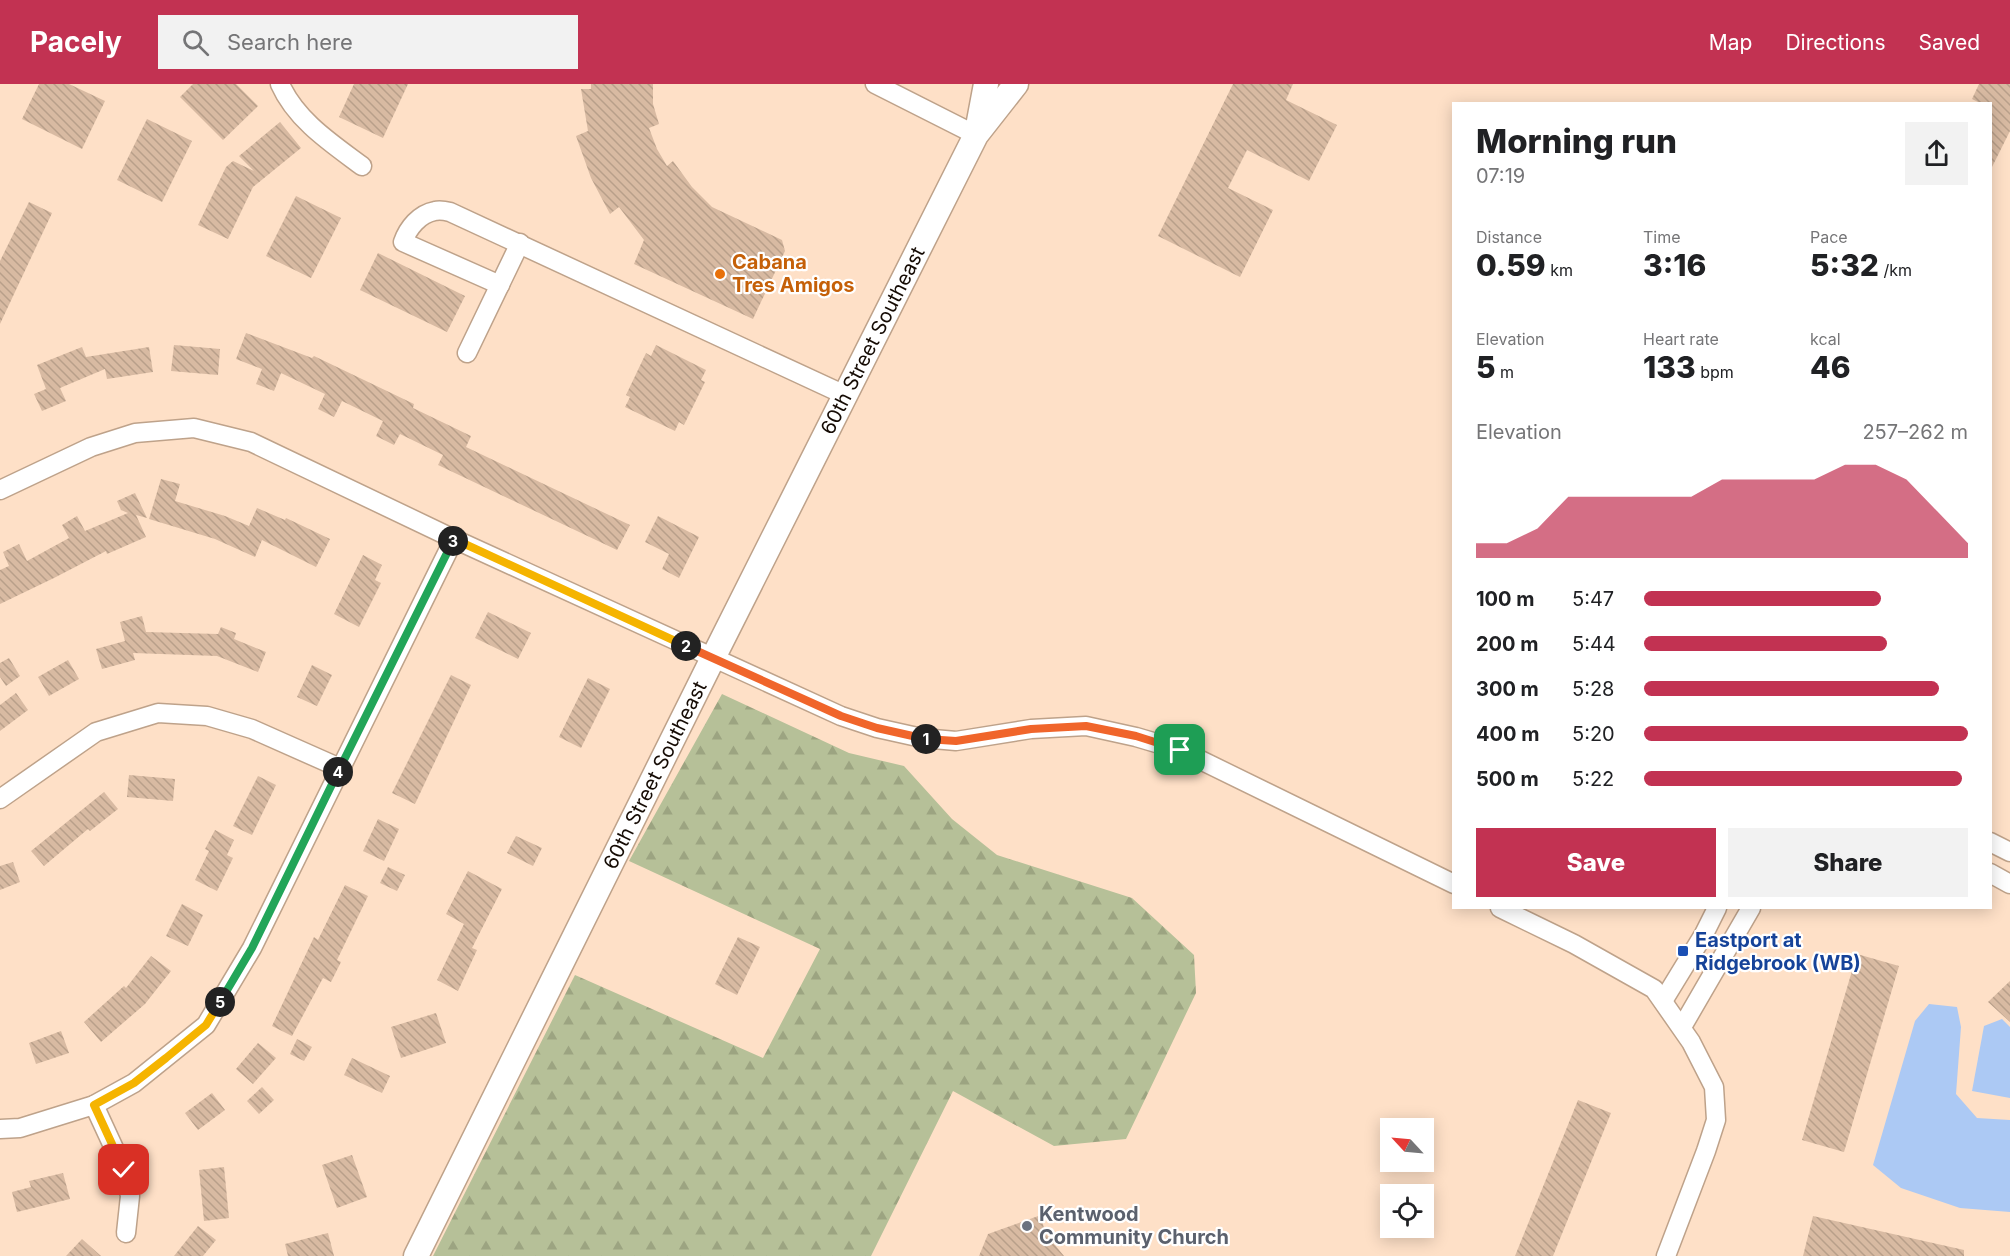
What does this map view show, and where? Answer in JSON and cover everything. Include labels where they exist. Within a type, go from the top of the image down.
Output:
[{"type":"main road","name":"60th Street Southeast","points":[[976,135],[986,84]]},
{"type":"main road","name":"60th Street Southeast","points":[[416,1256],[976,135],[1016,84]]},
{"type":"street","points":[[280,84],[287,100],[321,136],[362,166]]},
{"type":"street","points":[[875,84],[976,135]]},
{"type":"street","points":[[500,285],[403,242],[407,231],[418,219],[435,211],[450,212],[845,395]]},
{"type":"street","points":[[467,353],[520,243]]},
{"type":"street","points":[[0,490],[92,447],[135,433],[194,428],[251,442],[454,539],[841,716],[877,728],[922,738],[956,741],[1031,729],[1086,726],[1136,736],[1180,750],[1452,883]]},
{"type":"street","points":[[0,1129],[20,1128],[94,1105],[134,1083],[206,1025],[252,948],[454,539]]},
{"type":"street","points":[[0,799],[96,732],[158,713],[207,716],[252,729],[340,768]]},
{"type":"street","points":[[1992,843],[2010,852]]},
{"type":"street","points":[[1992,874],[2010,884]]},
{"type":"street","points":[[1502,909],[1574,944],[1654,989],[1682,1027],[1714,1087],[1716,1120],[1666,1256]]},
{"type":"street","points":[[1663,1001],[1716,909]]},
{"type":"street","points":[[1682,1027],[1750,909]]},
{"type":"street","points":[[94,1105],[124,1170],[130,1196],[126,1233]]},
{"type":"green space","points":[[722,694],[849,753],[904,766],[952,819],[997,855],[1132,898],[1194,955],[1196,993],[1126,1139],[1054,1146],[953,1091],[871,1256],[433,1256],[575,975],[763,1058],[820,949],[629,861]]},
{"type":"water","points":[[1929,1004],[1957,1007],[1961,1027],[1956,1094],[1977,1118],[2010,1120],[2010,1212],[1960,1208],[1901,1188],[1873,1165],[1915,1021]]},
{"type":"water","points":[[2002,1019],[2010,1027],[2010,1098],[1972,1091],[1984,1026]]},
{"type":"building","points":[[39,84],[69,84],[105,101],[82,149],[22,119]]},
{"type":"building","points":[[193,84],[236,84],[258,106],[223,140],[180,97]]},
{"type":"building","points":[[354,84],[408,84],[383,138],[339,117]]},
{"type":"building","points":[[591,84],[653,84],[653,104],[659,124],[649,128],[667,166],[673,161],[692,187],[712,207],[782,240],[785,251],[753,319],[634,264],[644,240],[619,207],[610,214],[591,178],[576,136],[588,131],[581,89],[591,89]]},
{"type":"building","points":[[1233,84],[1293,84],[1286,100],[1337,125],[1309,181],[1247,150],[1228,188],[1273,210],[1240,277],[1158,236]]},
{"type":"building","points":[[1979,84],[2010,84],[2010,131],[1992,167],[1992,102],[1978,102],[1972,99]]},
{"type":"building","points":[[147,119],[192,141],[162,202],[117,180]]},
{"type":"building","points":[[280,122],[301,148],[253,187],[228,239],[198,225],[226,167],[233,161],[254,171],[239,156]]},
{"type":"building","points":[[296,196],[341,218],[311,278],[266,256]]},
{"type":"building","points":[[29,202],[52,213],[0,324],[0,261]]},
{"type":"building","points":[[378,253],[465,296],[447,332],[360,290]]},
{"type":"building","points":[[246,333],[312,358],[314,356],[414,404],[413,408],[471,436],[466,447],[630,525],[617,550],[438,465],[443,455],[400,434],[394,445],[376,436],[383,421],[342,401],[334,417],[318,409],[325,394],[281,373],[274,391],[256,384],[262,369],[236,359]]},
{"type":"building","points":[[174,345],[220,349],[218,375],[171,371]]},
{"type":"building","points":[[656,345],[706,370],[701,380],[705,382],[684,425],[679,422],[675,431],[625,407],[630,397],[626,395],[646,353],[651,356]]},
{"type":"building","points":[[82,347],[86,357],[149,347],[153,372],[107,379],[105,369],[60,388],[66,401],[42,411],[34,394],[46,389],[37,365]]},
{"type":"building","points":[[161,479],[180,484],[175,501],[249,526],[257,508],[285,520],[286,518],[330,539],[316,567],[262,540],[255,557],[215,539],[149,519]]},
{"type":"building","points":[[135,493],[147,518],[136,515],[146,537],[107,554],[106,551],[0,604],[0,570],[9,566],[3,552],[19,544],[27,561],[69,538],[62,525],[77,516],[85,531],[128,513],[121,510],[117,501]]},
{"type":"building","points":[[658,516],[699,537],[679,578],[662,569],[669,554],[645,542]]},
{"type":"building","points":[[363,555],[382,565],[375,580],[381,583],[359,627],[334,614]]},
{"type":"building","points":[[488,612],[531,633],[518,659],[475,638]]},
{"type":"building","points":[[142,616],[146,632],[218,634],[221,627],[236,633],[234,639],[266,652],[258,672],[217,656],[133,653],[135,660],[102,669],[96,649],[125,641],[120,622]]},
{"type":"building","points":[[9,658],[20,676],[6,686],[0,677],[0,663]]},
{"type":"building","points":[[68,660],[79,679],[49,696],[38,677]]},
{"type":"building","points":[[312,665],[332,675],[317,706],[297,697]]},
{"type":"building","points":[[451,675],[471,685],[415,804],[392,793]]},
{"type":"building","points":[[588,678],[610,689],[581,748],[559,737]]},
{"type":"building","points":[[16,693],[28,710],[0,731],[0,705]]},
{"type":"building","points":[[129,775],[175,779],[173,801],[127,797]]},
{"type":"building","points":[[258,776],[276,785],[252,835],[233,826]]},
{"type":"building","points":[[104,792],[118,809],[90,831],[88,829],[44,866],[31,851]]},
{"type":"building","points":[[378,819],[399,829],[384,861],[363,851]]},
{"type":"building","points":[[215,830],[234,840],[227,855],[233,858],[217,891],[195,880],[209,851],[205,849]]},
{"type":"building","points":[[516,836],[542,848],[533,866],[507,853]]},
{"type":"building","points":[[13,862],[20,882],[0,890],[0,866]]},
{"type":"building","points":[[388,867],[405,875],[397,891],[380,883]]},
{"type":"building","points":[[468,871],[502,889],[472,948],[477,950],[458,991],[437,980],[464,924],[446,914]]},
{"type":"building","points":[[345,885],[368,896],[337,960],[341,962],[331,982],[323,978],[292,1036],[272,1026],[314,937],[318,940]]},
{"type":"building","points":[[182,904],[203,915],[188,946],[166,936]]},
{"type":"building","points":[[738,937],[760,947],[737,995],[715,984]]},
{"type":"building","points":[[1857,954],[1899,966],[1844,1152],[1802,1140]]},
{"type":"building","points":[[151,956],[171,971],[145,1004],[101,1042],[84,1022],[124,986],[126,988]]},
{"type":"building","points":[[2010,981],[2010,1022],[1988,1002]]},
{"type":"building","points":[[436,1013],[446,1043],[401,1058],[391,1027]]},
{"type":"building","points":[[61,1031],[69,1053],[36,1064],[29,1043]]},
{"type":"building","points":[[297,1039],[312,1047],[304,1061],[290,1054]]},
{"type":"building","points":[[258,1043],[276,1058],[253,1084],[236,1069]]},
{"type":"building","points":[[352,1058],[390,1076],[382,1093],[344,1075]]},
{"type":"building","points":[[262,1087],[274,1100],[259,1114],[247,1101]]},
{"type":"building","points":[[212,1093],[225,1110],[198,1130],[185,1113]]},
{"type":"building","points":[[1578,1100],[1611,1113],[1553,1256],[1515,1256]]},
{"type":"building","points":[[352,1155],[367,1197],[337,1208],[322,1165]]},
{"type":"building","points":[[224,1167],[229,1218],[204,1221],[199,1170]]},
{"type":"building","points":[[63,1173],[70,1199],[17,1212],[12,1192],[31,1187],[29,1181]]},
{"type":"building","name":"Kentwood Community Church","points":[[1041,1215],[1045,1233],[1064,1256],[979,1256],[988,1234]]},
{"type":"building","points":[[1813,1216],[1964,1250],[1964,1256],[1803,1256]]},
{"type":"building","points":[[198,1226],[216,1240],[203,1256],[174,1256]]},
{"type":"building","points":[[328,1233],[334,1256],[288,1256],[285,1244]]},
{"type":"building","points":[[82,1239],[101,1256],[66,1256]]},
{"type":"place","name":"Cabana Tres Amigos","points":[[720,274]]},
{"type":"place","name":"Eastport at Ridgebrook (WB)","points":[[1683,951]]},
{"type":"place","name":"Kentwood Community Church","points":[[1027,1226]]},
{"type":"route","points":[[124,1170],[94,1105],[134,1083],[206,1025],[252,948],[454,539],[841,716],[877,728],[922,738],[956,741],[1031,729],[1086,726],[1136,736],[1180,750]]}]
